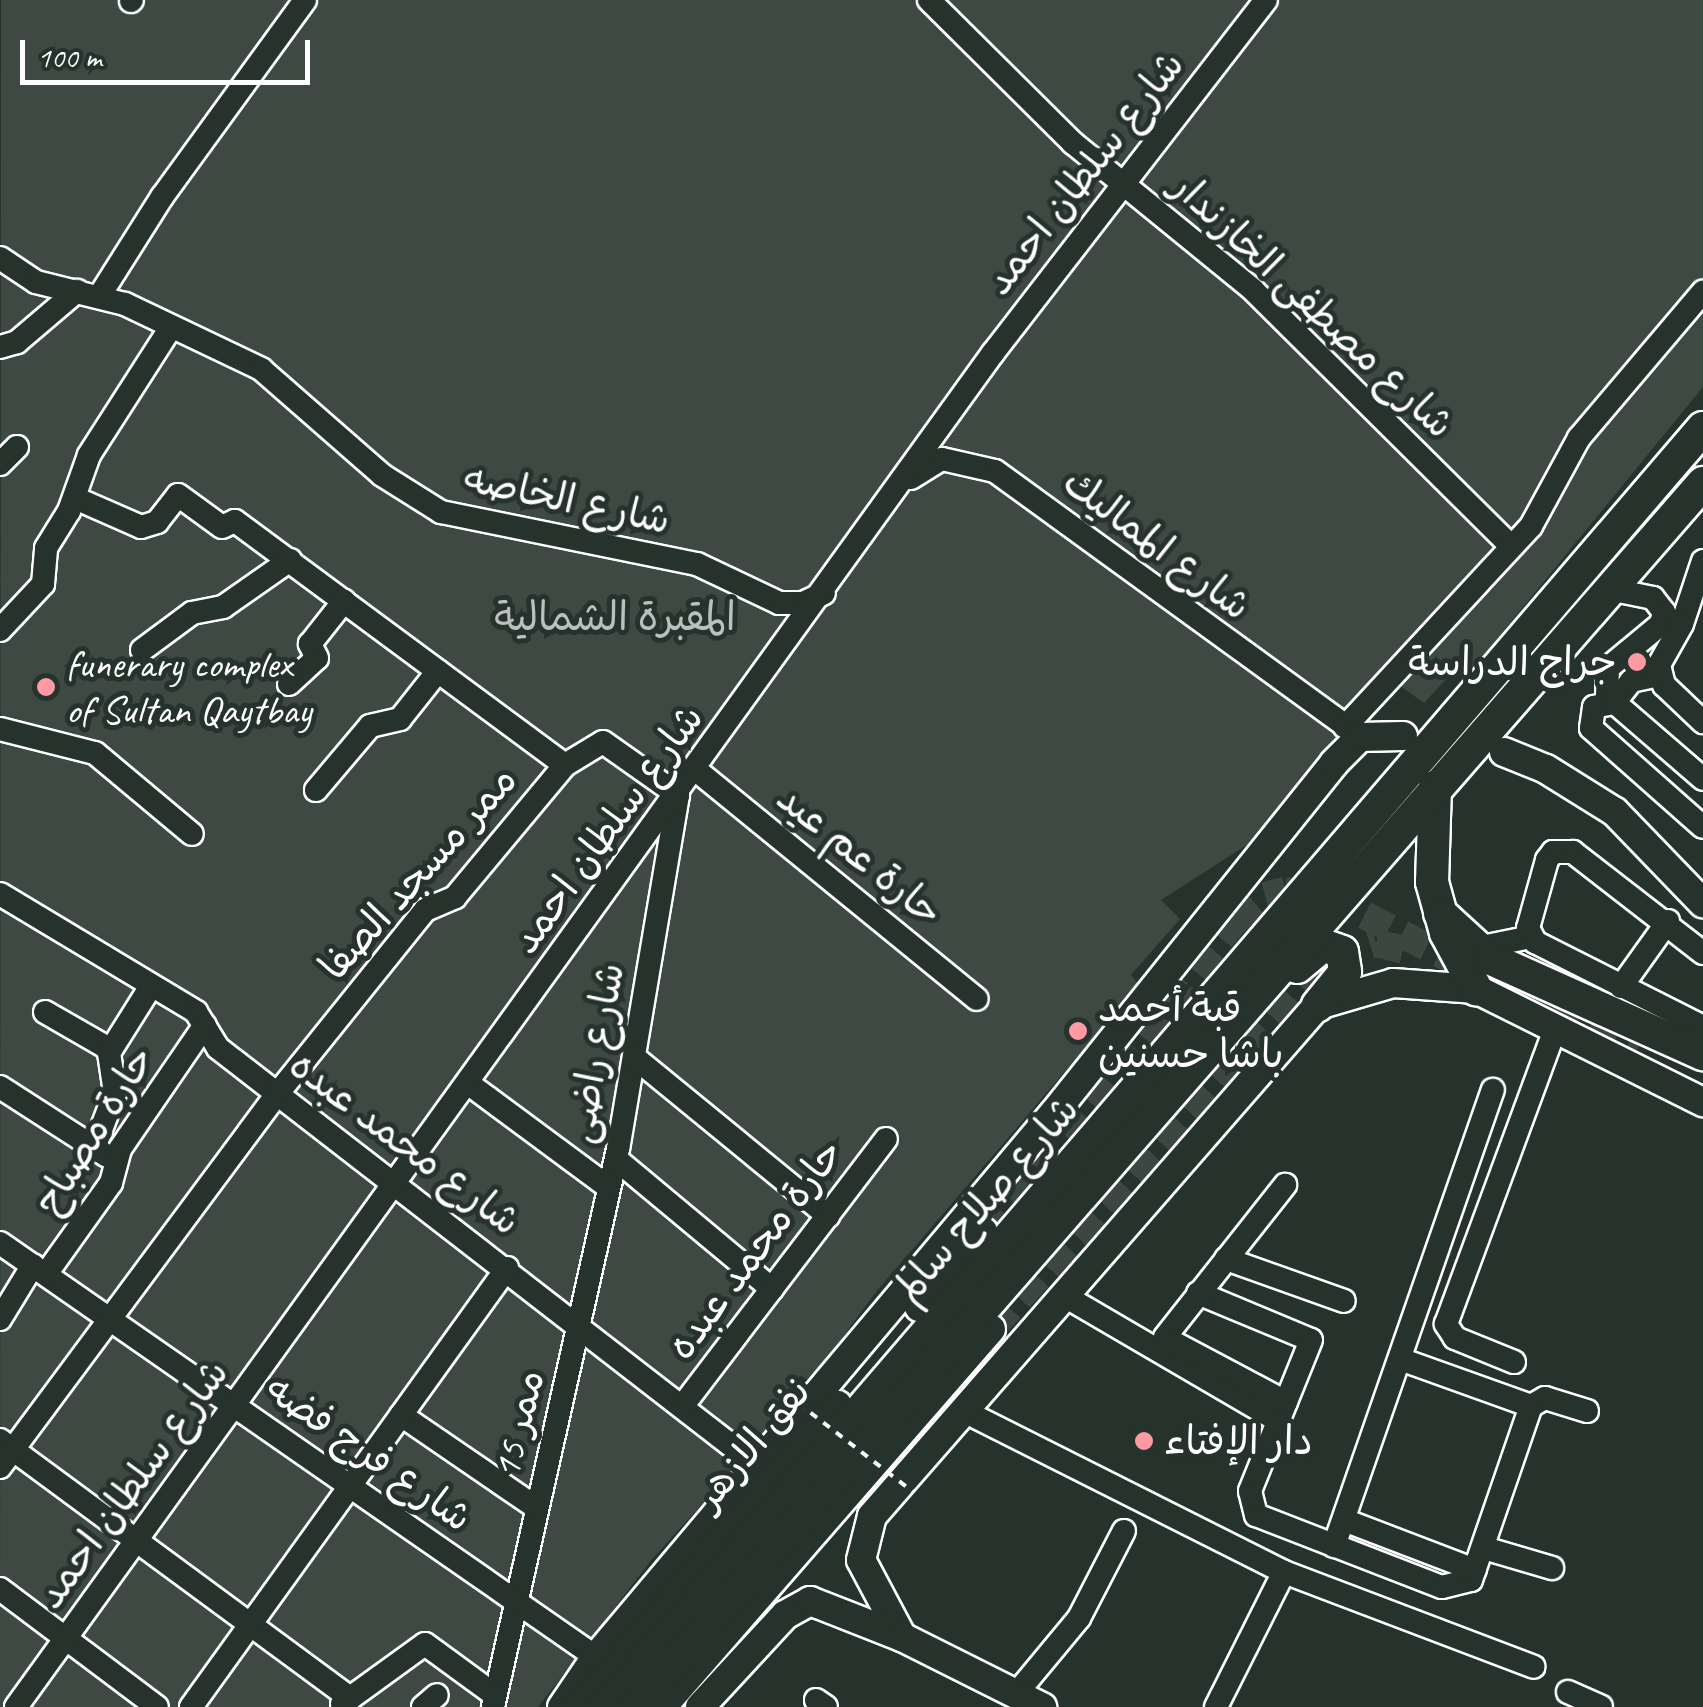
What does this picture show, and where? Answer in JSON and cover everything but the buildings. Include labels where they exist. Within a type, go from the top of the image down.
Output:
[{"type":"highway","name":"شارع صلاح سالم","points":[[606,1707],[1703,428]]},
{"type":"highway","name":"شارع صلاح سالم","points":[[636,1707],[1703,483]]},
{"type":"highway","points":[[1435,787],[1432,882],[1440,912],[1476,989]]},
{"type":"highway","points":[[1440,912],[1478,948],[1703,1054]]},
{"type":"highway","points":[[1217,1040],[1252,1018],[1313,950],[1331,944],[1342,952],[1345,972],[1318,1006]]},
{"type":"main road","points":[[562,1707],[596,1657],[759,1468],[1353,732],[1404,736]]},
{"type":"main road","points":[[1504,752],[1583,789],[1690,878],[1703,903]]},
{"type":"main road","points":[[902,1637],[863,1568],[862,1534],[872,1516],[1318,1006],[1393,983],[1476,989],[1703,1102]]},
{"type":"main road","name":"نفق الازهر","points":[[580,1707],[983,1232]]},
{"type":"main road","points":[[662,1707],[991,1329]]},
{"type":"main road","points":[[700,1707],[804,1602],[902,1637],[1042,1707]]},
{"type":"street","points":[[0,347],[17,342],[88,293],[306,0]]},
{"type":"street","name":"شارع مصطفى الخازندار","points":[[929,0],[1056,128],[1252,290],[1511,546]]},
{"type":"street","name":"شارع سلطان احمد","points":[[16,1707],[1121,180],[1266,0]]},
{"type":"street","name":"شارع الخاصه","points":[[0,258],[36,282],[88,293],[274,378],[360,458],[440,512],[698,564],[779,603],[802,603],[824,593]]},
{"type":"street","points":[[1353,732],[1531,526],[1578,438],[1620,382],[1703,292]]},
{"type":"street","points":[[0,630],[43,584],[46,548],[75,498],[115,405],[170,329]]},
{"type":"street","points":[[0,464],[17,447]]},
{"type":"street","name":"شارع المماليك","points":[[900,486],[942,460],[995,471],[1353,732]]},
{"type":"street","points":[[75,498],[147,528],[171,497],[182,496],[222,527],[235,520],[566,766],[603,742],[678,795]]},
{"type":"street","points":[[142,650],[192,613],[223,607],[290,560]]},
{"type":"street","points":[[1703,561],[1697,595],[1662,655],[1660,676],[1703,721]]},
{"type":"street","points":[[1609,589],[1653,598],[1664,612],[1661,624],[1603,677],[1614,703],[1703,779]]},
{"type":"street","points":[[289,684],[317,658],[310,644],[344,601]]},
{"type":"street","points":[[316,790],[370,726],[400,719],[438,671]]},
{"type":"street","points":[[1660,676],[1631,680],[1614,703],[1594,707],[1591,728],[1703,827]]},
{"type":"street","points":[[0,729],[95,752],[192,834]]},
{"type":"street","name":"ممر مسجد الصفا","points":[[4,1452],[110,1319],[278,1093],[425,910],[455,896],[566,766]]},
{"type":"street","name":"حارة عم عيد","points":[[696,770],[978,999]]},
{"type":"street","name":"شارع راضى","points":[[581,1324],[607,1186],[616,1159],[678,795]]},
{"type":"street","points":[[1531,937],[1546,860],[1563,850],[1668,922],[1703,953]]},
{"type":"street","name":"شارع محمد عبده","points":[[0,894],[150,986],[205,1025],[218,1048],[581,1324],[759,1468]]},
{"type":"street","points":[[1621,987],[1668,922]]},
{"type":"street","points":[[1478,948],[1531,937],[1703,1027]]},
{"type":"street","points":[[94,1148],[114,1092],[111,1050],[150,986]]},
{"type":"street","points":[[45,1012],[111,1050]]},
{"type":"street","name":"حارة مصباح","points":[[0,1319],[111,1184],[123,1145],[205,1025]]},
{"type":"street","points":[[1514,1362],[1456,1338],[1446,1324],[1556,1027]]},
{"type":"street","points":[[634,1057],[828,1216]]},
{"type":"street","points":[[469,1084],[607,1186]]},
{"type":"street","points":[[0,1086],[118,1163]]},
{"type":"street","points":[[1334,1546],[1493,1090]]},
{"type":"street","name":"حارة محمد عبده","points":[[684,1404],[886,1140]]},
{"type":"street","points":[[616,1159],[772,1289]]},
{"type":"street","points":[[1171,1341],[1200,1304],[1198,1293],[1285,1185]]},
{"type":"street","name":"شارع فرج فضه","points":[[0,1243],[596,1657]]},
{"type":"street","points":[[1226,1258],[1344,1301]]},
{"type":"street","points":[[191,1707],[507,1268]]},
{"type":"street","points":[[1066,1291],[1282,1411]]},
{"type":"street","points":[[1198,1293],[1311,1340],[1248,1501],[1269,1524],[1452,1589],[1480,1559],[1531,1406],[1544,1398],[1587,1411]]},
{"type":"street","name":"ممر 15","points":[[494,1701],[581,1324]]},
{"type":"street","points":[[1133,1328],[1171,1341],[1282,1411]]},
{"type":"street","points":[[1400,1359],[1531,1406]]},
{"type":"street","points":[[964,1411],[1284,1572],[1534,1667]]},
{"type":"street","points":[[401,1415],[536,1508]]},
{"type":"street","points":[[4,1452],[137,1539],[250,1620],[344,1702],[425,1644],[494,1701]]},
{"type":"street","points":[[1344,1520],[1480,1559],[1552,1568]]},
{"type":"street","points":[[1016,1694],[1079,1618],[1124,1530]]},
{"type":"street","points":[[1216,1707],[1284,1572]]},
{"type":"street","points":[[0,1588],[157,1707]]},
{"type":"street","points":[[1568,1692],[1602,1707]]},
{"type":"path","points":[[798,1404],[913,1492]]},
{"type":"green space","name":"المقبرة الشمالية","points":[[1,0],[1703,0],[1703,387],[1466,677],[1453,672],[1424,703],[1388,677],[1264,834],[1161,900],[1180,919],[1131,975],[1139,985],[876,1292],[810,1381],[800,1375],[756,1445],[653,1558],[538,1707],[0,1707]]},
{"type":"tunnel","points":[[983,1232],[1234,922],[1265,896],[1285,891],[1327,896],[1635,1053]]},
{"type":"tunnel","points":[[991,1329],[1330,957],[1376,943],[1412,952]]},
{"type":"place","name":"جراج الدراسة","points":[[1637,662]]},
{"type":"place","name":"funerary complex of Sultan Qaytbay","points":[[46,687]]},
{"type":"place","name":"قبة أحمد باشا حسنين","points":[[1078,1031]]},
{"type":"place","name":"دار الإفتاء","points":[[1144,1441]]}]
